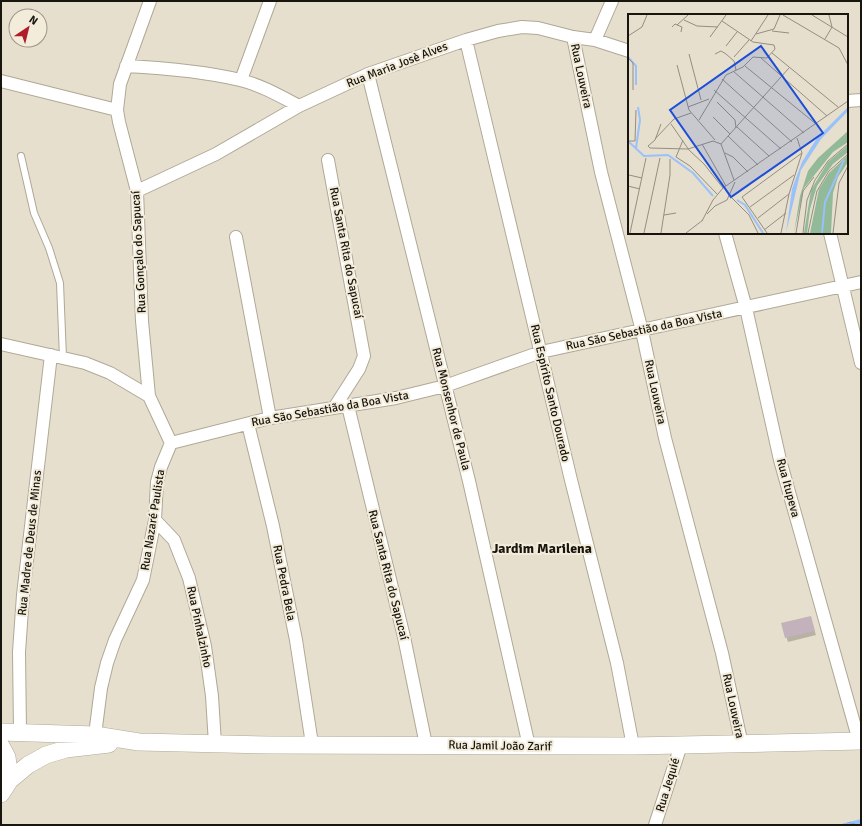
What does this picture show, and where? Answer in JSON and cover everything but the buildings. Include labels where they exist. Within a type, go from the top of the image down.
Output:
[{"type":"main road","name":"Rua Jamil João Zarif","points":[[1,732],[20,731],[95,735],[139,742]]},
{"type":"main road","name":"Rua Jamil João Zarif","points":[[5,787],[28,765],[46,755],[66,749],[139,742],[215,744],[633,746],[742,745],[860,741]]},
{"type":"main road","points":[[1,746],[7,757],[5,787]]},
{"type":"street","name":"Rua Gonçalo do Sapucaí","points":[[149,396],[142,321],[137,191],[117,110],[120,84],[150,1]]},
{"type":"street","points":[[241,80],[270,1]]},
{"type":"street","points":[[595,40],[612,1]]},
{"type":"street","name":"Rua Maria Josè Alves","points":[[137,191],[216,154],[299,106],[368,74],[466,40],[511,28],[538,28],[573,38],[595,40],[614,48],[628,51]]},
{"type":"street","name":"Rua Louveira","points":[[573,38],[601,172],[642,331],[666,438],[722,653],[742,745]]},
{"type":"street","name":"Rua Espírito Santo Dourado","points":[[466,40],[571,480],[618,663],[633,746]]},
{"type":"street","points":[[126,66],[194,72],[241,80],[268,90],[299,106]]},
{"type":"street","name":"Rua Monsenhor de Paula","points":[[368,74],[469,481],[529,746]]},
{"type":"street","points":[[1,81],[117,110]]},
{"type":"street","points":[[848,101],[861,100]]},
{"type":"street","name":"Rua Santa Rita do Sapucaí","points":[[328,160],[364,356],[359,369],[334,408]]},
{"type":"street","name":"Rua Itupeva","points":[[726,234],[746,308],[780,460],[860,741]]},
{"type":"street","points":[[830,234],[861,363]]},
{"type":"street","points":[[236,237],[270,418]]},
{"type":"street","name":"Rua São Sebastião da Boa Vista","points":[[171,443],[270,418],[396,398],[445,386],[541,352],[861,282]]},
{"type":"street","points":[[1,344],[85,363],[110,373],[149,396],[171,443]]},
{"type":"street","name":"Rua Madre de Deus de Minas","points":[[20,731],[19,652],[50,355]]},
{"type":"street","name":"Rua Santa Rita do Sapucaí","points":[[348,406],[404,637],[426,745]]},
{"type":"street","name":"Rua Pedra Bela","points":[[248,424],[273,526],[292,624],[312,744]]},
{"type":"street","name":"Rua Nazaré Paulista","points":[[95,735],[101,688],[107,663],[115,640],[143,580],[155,520],[157,482],[161,467],[171,443]]},
{"type":"street","name":"Rua Pinhalzinho","points":[[155,520],[174,540],[189,578],[205,646],[212,696],[215,744]]},
{"type":"street","name":"Rua Jequié","points":[[655,825],[681,745]]},
{"type":"lane","points":[[21,156],[34,213],[49,248],[60,283],[63,358]]},
{"type":"water","points":[[861,819],[861,825],[837,825]]},
{"type":"district","name":"Jardim Marilena","points":[[542,548]]}]
